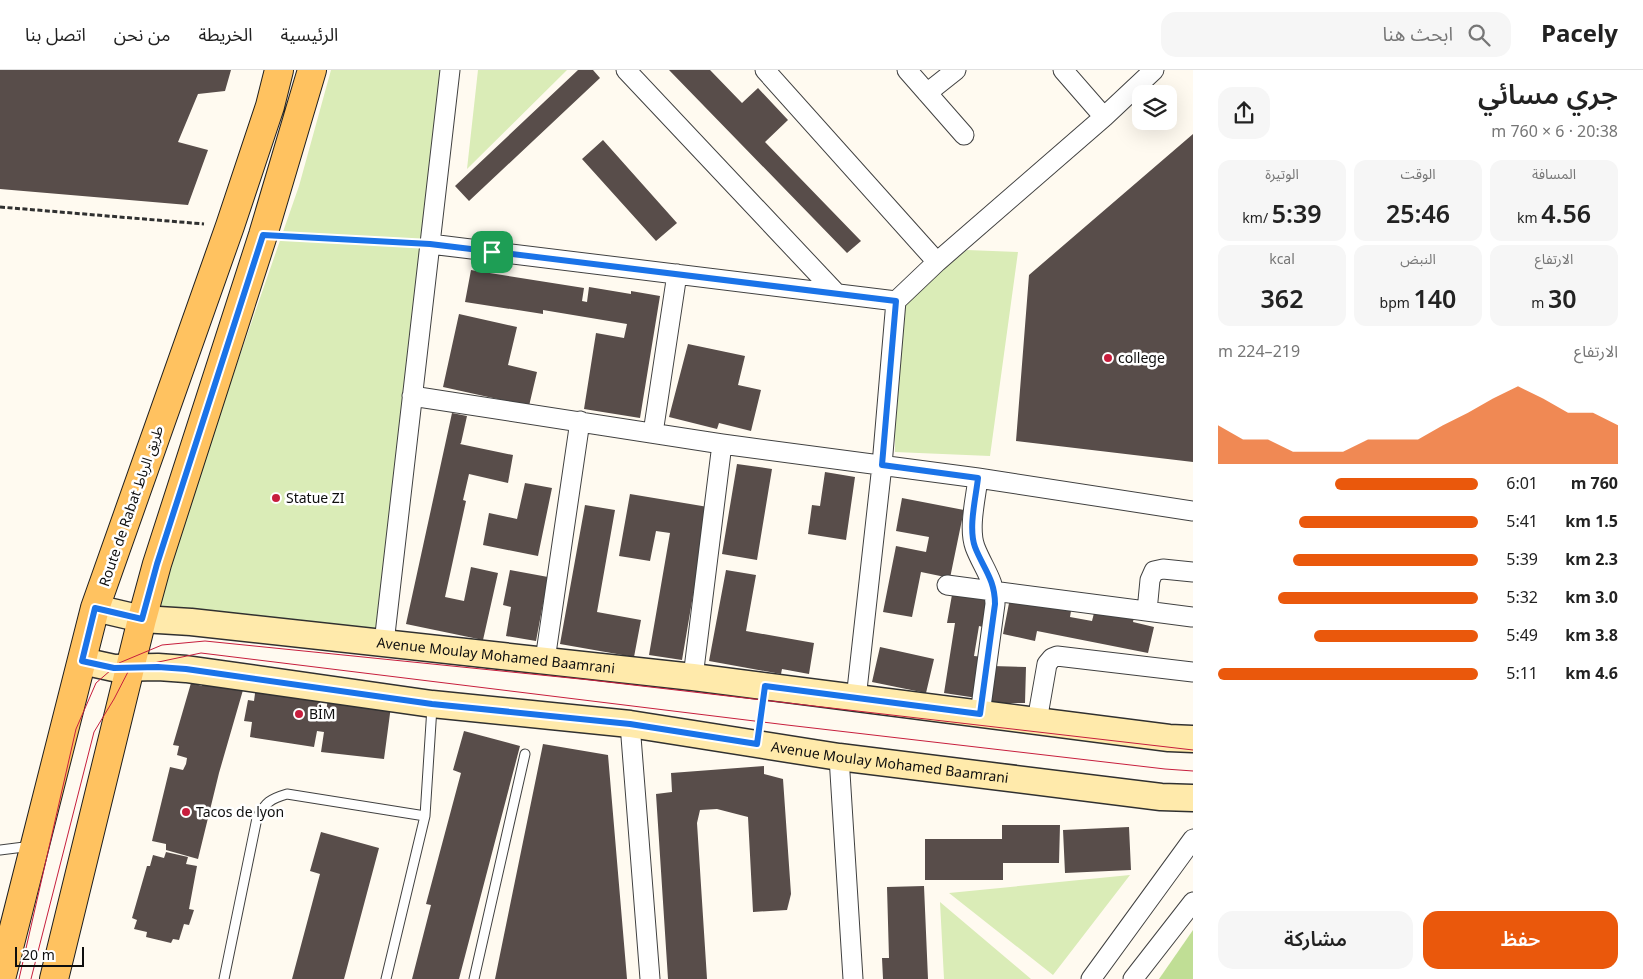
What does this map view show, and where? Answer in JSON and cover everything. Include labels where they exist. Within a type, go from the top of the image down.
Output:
[{"type":"main road","name":"Route de Rabat طريق الرباط","points":[[1,979],[95,608],[230,226],[270,106],[279,70]]},
{"type":"main road","points":[[54,979],[157,564],[263,235],[312,70]]},
{"type":"street","points":[[384,643],[450,70]]},
{"type":"street","points":[[626,70],[837,294]]},
{"type":"street","points":[[765,70],[937,262]]},
{"type":"street","points":[[907,70],[964,135]]},
{"type":"street","points":[[927,94],[956,70]]},
{"type":"street","points":[[1063,70],[1104,117]]},
{"type":"street","points":[[856,698],[882,465],[896,301],[937,262],[1104,117],[1154,70]]},
{"type":"street","points":[[430,244],[896,301]]},
{"type":"street","points":[[653,433],[677,274]]},
{"type":"street","points":[[412,396],[722,444],[978,478],[1193,511]]},
{"type":"street","points":[[545,660],[580,421]]},
{"type":"street","points":[[693,677],[722,444]]},
{"type":"street","points":[[978,478],[972,534],[975,547],[995,591],[995,604],[980,714]]},
{"type":"street","points":[[1147,611],[1150,580],[1154,571],[1163,569],[1193,572]]},
{"type":"street","points":[[947,585],[1192,617]]},
{"type":"street","name":"Avenue Moulay Mohamed Baamrani","points":[[95,608],[142,619],[191,622],[545,660],[1169,738],[1193,739]]},
{"type":"street","points":[[1037,721],[1047,664],[1052,658],[1057,656],[1193,672]]},
{"type":"street","name":"Avenue Moulay Mohamed Baamrani","points":[[82,661],[114,668],[186,669],[432,704],[630,724],[839,757],[1161,797],[1193,798]]},
{"type":"street","points":[[630,724],[650,979]]},
{"type":"street","points":[[839,757],[853,979]]},
{"type":"street","points":[[1091,979],[1193,839]]},
{"type":"street","points":[[1133,979],[1193,902]]},
{"type":"lane","points":[[386,979],[425,816],[432,704]]},
{"type":"lane","points":[[474,979],[525,754]]},
{"type":"lane","points":[[224,979],[257,818],[265,805],[274,798],[287,794],[425,816]]},
{"type":"lane","points":[[0,850],[34,846]]},
{"type":"path","points":[[0,207],[230,226]]},
{"type":"path","points":[[263,235],[430,244]]},
{"type":"green space","points":[[331,70],[457,70],[381,642],[151,611],[299,186]]},
{"type":"green space","points":[[478,70],[567,70],[467,169]]},
{"type":"green space","points":[[967,250],[1018,252],[990,456],[895,452],[896,301]]},
{"type":"green space","points":[[1130,875],[1053,975],[949,893]]},
{"type":"green space","points":[[940,902],[1031,979],[944,979]]},
{"type":"green space","points":[[1193,930],[1193,979],[1159,979]]},
{"type":"building","points":[[0,70],[231,70],[225,91],[198,94],[178,142],[208,150],[188,205],[0,189]]},
{"type":"building","points":[[578,70],[593,70],[600,78],[469,201],[455,186]]},
{"type":"building","points":[[669,70],[710,70],[742,103],[758,88],[788,120],[765,142],[861,241],[847,253]]},
{"type":"building","name":"college","points":[[1193,134],[1193,462],[1016,441],[1029,275]]},
{"type":"building","points":[[603,140],[677,223],[656,241],[582,159]]},
{"type":"building","points":[[471,270],[584,288],[582,301],[587,302],[589,287],[631,294],[631,291],[660,296],[640,418],[584,409],[596,333],[624,338],[627,324],[543,310],[543,314],[465,302]]},
{"type":"building","points":[[459,314],[517,327],[508,365],[537,372],[529,406],[443,387]]},
{"type":"building","points":[[688,344],[745,356],[738,385],[761,390],[751,431],[719,423],[717,429],[669,417]]},
{"type":"building","points":[[452,413],[467,416],[460,444],[513,455],[508,483],[469,474],[463,500],[466,501],[445,597],[464,601],[471,567],[498,573],[483,640],[406,624]]},
{"type":"building","points":[[737,464],[772,469],[757,560],[722,554]]},
{"type":"building","points":[[825,472],[855,477],[846,540],[808,534],[812,505],[820,506]]},
{"type":"building","points":[[525,483],[552,488],[538,556],[483,545],[489,513],[517,519]]},
{"type":"building","points":[[630,494],[708,507],[682,660],[649,655],[670,533],[656,531],[650,561],[619,556]]},
{"type":"building","points":[[902,498],[964,510],[950,578],[921,572],[912,617],[883,612],[896,546],[926,552],[929,537],[896,531]]},
{"type":"building","points":[[585,505],[615,510],[597,612],[641,620],[634,657],[560,644]]},
{"type":"building","points":[[510,570],[548,577],[536,641],[506,636],[511,607],[503,605]]},
{"type":"building","points":[[726,570],[756,575],[746,631],[814,643],[809,674],[782,669],[781,674],[709,661]]},
{"type":"building","points":[[953,589],[988,595],[983,627],[979,626],[974,656],[984,657],[977,698],[944,693],[955,623],[947,623]]},
{"type":"building","points":[[1010,598],[1072,605],[1070,617],[1092,621],[1095,609],[1134,617],[1133,622],[1154,627],[1148,653],[1037,631],[1035,641],[1003,634]]},
{"type":"building","points":[[880,647],[934,659],[926,693],[872,682]]},
{"type":"building","points":[[992,666],[1026,667],[1025,703],[991,703]]},
{"type":"building","points":[[205,679],[243,690],[219,773],[198,859],[166,850],[166,844],[152,841],[170,767],[183,770],[186,764],[187,758],[177,755],[179,746],[173,745],[191,683],[202,686]]},
{"type":"building","points":[[256,686],[322,697],[320,711],[326,712],[328,698],[391,706],[384,759],[321,752],[324,732],[317,731],[314,747],[250,737],[252,722],[244,721],[248,700],[254,701]]},
{"type":"building","points":[[464,731],[520,746],[459,979],[412,979],[431,905],[426,904],[461,773],[453,770]]},
{"type":"building","points":[[543,744],[608,755],[627,979],[495,979]]},
{"type":"building","points":[[764,766],[764,774],[783,779],[791,894],[787,910],[753,912],[748,817],[717,809],[700,810],[697,823],[707,979],[668,979],[656,794],[672,792],[671,773]]},
{"type":"building","points":[[1002,825],[1060,825],[1059,863],[1003,863],[1003,880],[925,880],[925,839],[1002,839]]},
{"type":"building","points":[[1129,827],[1131,870],[1065,873],[1063,830]]},
{"type":"building","points":[[321,832],[379,848],[344,979],[292,979],[320,874],[310,871]]},
{"type":"building","points":[[166,852],[188,857],[186,864],[197,866],[189,909],[194,910],[189,925],[184,924],[179,940],[173,939],[171,943],[146,937],[147,932],[134,929],[137,920],[132,918],[147,866],[150,866],[153,855],[164,858]]},
{"type":"building","points":[[924,886],[928,979],[883,979],[882,958],[889,958],[887,887]]},
{"type":"tram line","points":[[19,979],[76,729],[96,683],[119,663],[162,645],[205,641],[590,680],[1193,750]]},
{"type":"tram line","points":[[31,979],[94,732],[130,668],[201,653],[787,725],[1193,771]]},
{"type":"place","name":"college","points":[[1108,358]]},
{"type":"place","name":"Statue ZI","points":[[276,498]]},
{"type":"place","name":"BİM","points":[[299,714]]},
{"type":"place","name":"Tacos de lyon","points":[[186,812]]},
{"type":"route","points":[[263,235],[430,244],[492,252],[896,301],[882,465],[978,478],[972,534],[975,547],[995,591],[995,604],[980,714],[765,686],[757,744],[630,724],[432,704],[186,669],[158,667],[114,668],[82,661],[95,608],[142,619],[157,564],[263,235]]}]
